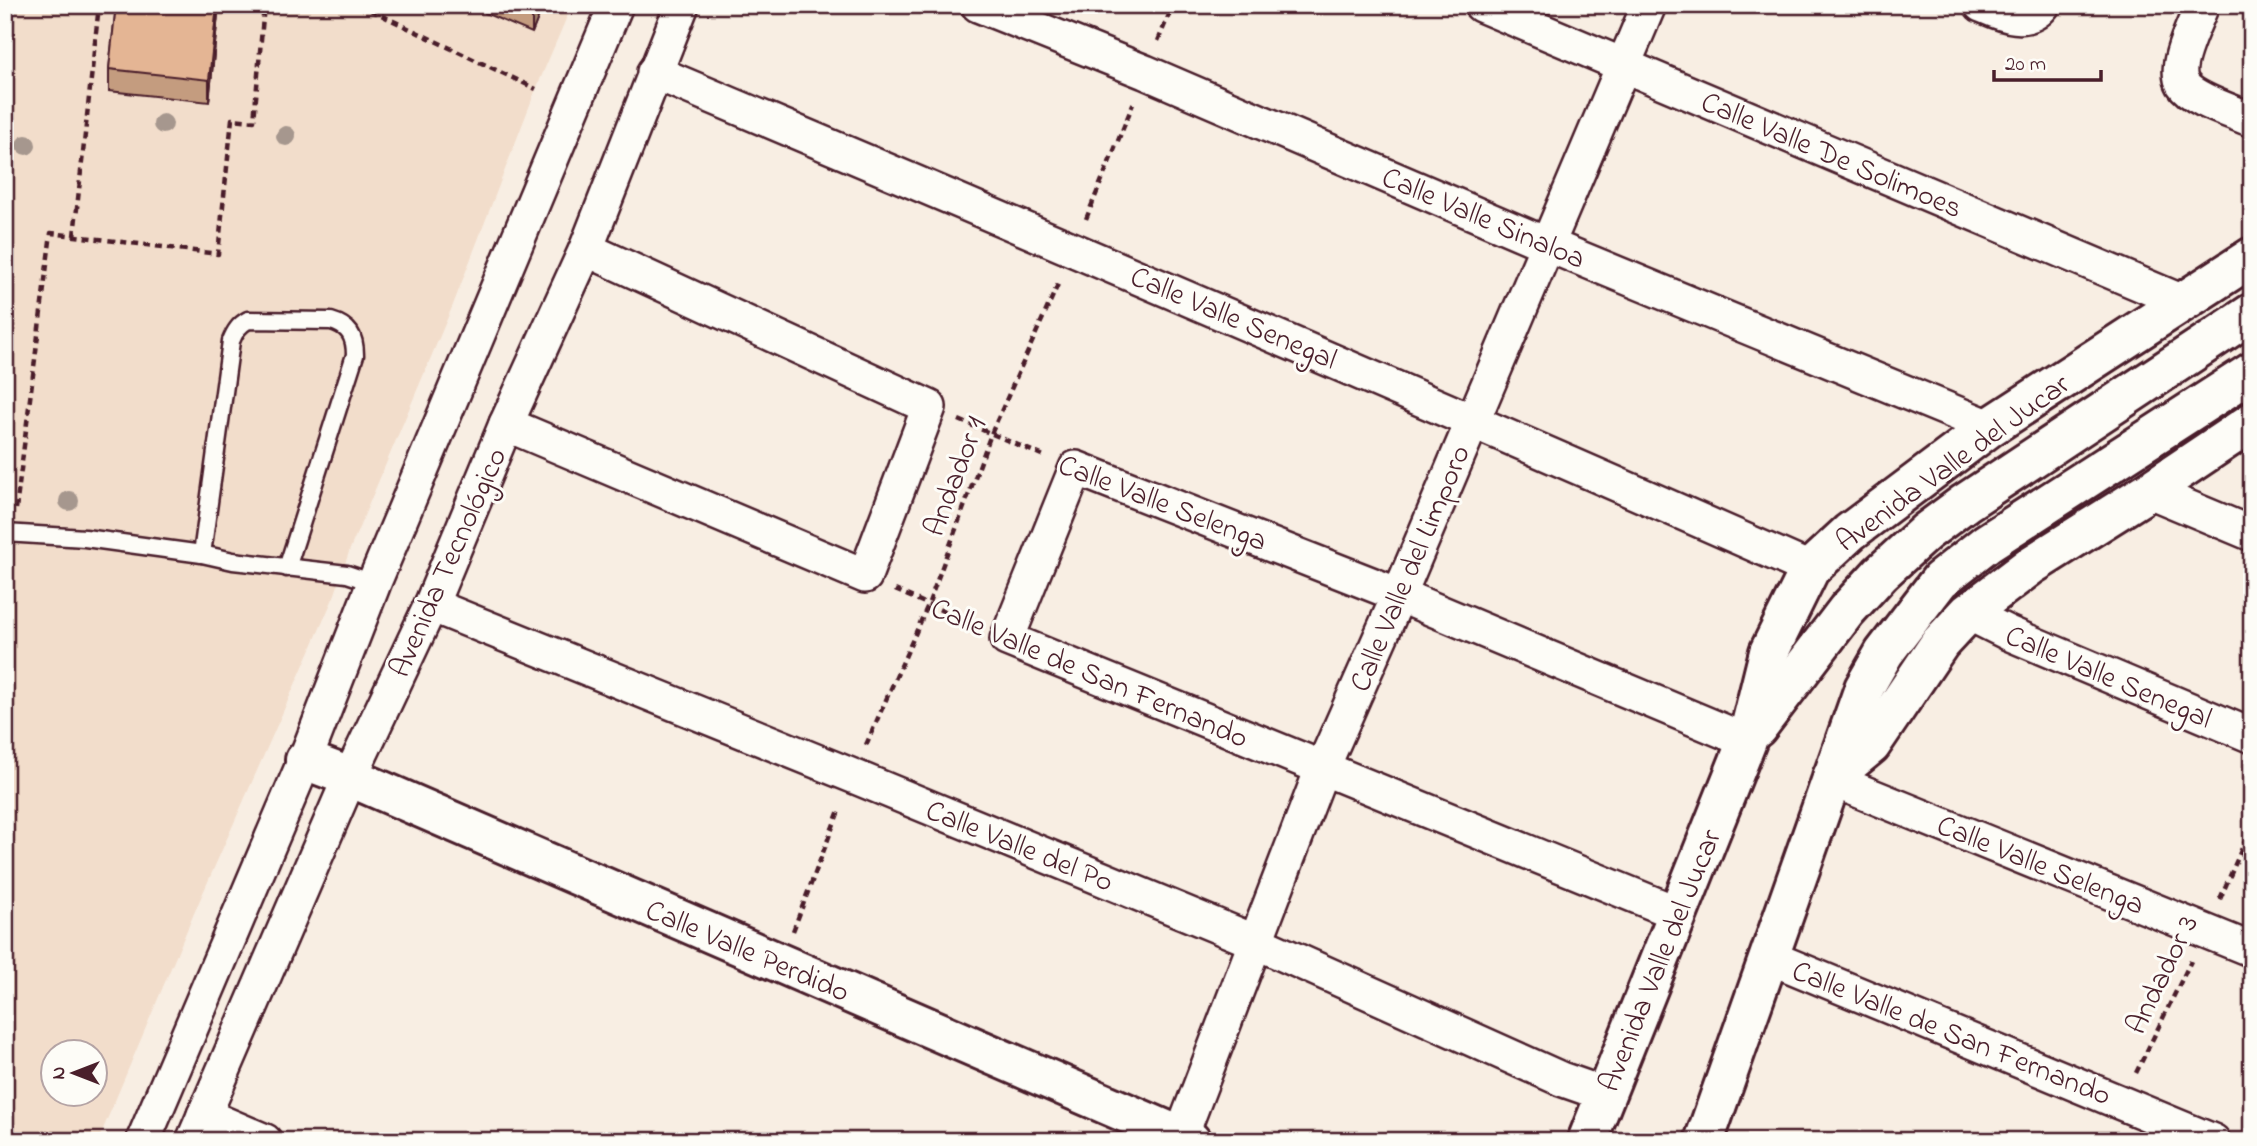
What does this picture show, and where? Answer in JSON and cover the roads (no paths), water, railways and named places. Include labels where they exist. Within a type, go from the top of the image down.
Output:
[{"type":"main road","name":"Avenida Valle del Jucar","points":[[1587,1141],[1747,741],[1769,652],[1810,569],[1850,532],[1990,427],[2252,257]]},
{"type":"main road","name":"Avenida Valle del Jucar","points":[[1747,741],[1847,610],[1881,573],[1926,533],[1965,503],[2252,313]]},
{"type":"main road","points":[[1712,1138],[1769,957],[1830,779],[1864,688],[1884,653],[1940,580],[1987,543],[2252,372]]},
{"type":"main road","points":[[1830,779],[1871,745],[1940,643],[1968,613],[2030,566],[2252,422]]},
{"type":"main road","name":"Calle Valle Perdido","points":[[305,760],[350,777],[1186,1139]]},
{"type":"street","name":"Avenida Tecnológico","points":[[143,1141],[305,760],[374,583],[616,5]]},
{"type":"street","name":"Avenida Tecnológico","points":[[198,1128],[350,777],[430,606],[506,424],[586,249],[682,5]]},
{"type":"street","name":"Calle Valle Sinaloa","points":[[978,5],[1145,72],[1548,244],[1990,427]]},
{"type":"street","name":"Calle Valle De Solimoes","points":[[1481,5],[2183,302]]},
{"type":"street","name":"Calle Valle del Limporo","points":[[1186,1139],[1256,942],[1322,769],[1399,595],[1649,5]]},
{"type":"street","points":[[1982,5],[2018,17],[2037,10]]},
{"type":"street","points":[[2202,5],[2181,59],[2183,84],[2201,98],[2252,120]]},
{"type":"street","name":"Calle Valle Senegal","points":[[654,72],[1074,248],[1810,569]]},
{"type":"street","points":[[506,424],[864,576],[929,407],[586,249]]},
{"type":"street","name":"Calle Valle Selenga","points":[[1007,639],[1076,468],[1399,595],[1747,741]]},
{"type":"street","points":[[2149,491],[2252,534]]},
{"type":"street","name":"Calle Valle del Po","points":[[430,606],[1256,942],[1561,1079],[1604,1094]]},
{"type":"street","name":"Calle Valle Senegal","points":[[1968,613],[2008,633],[2252,736]]},
{"type":"street","name":"Calle Valle de San Fernando","points":[[1007,639],[1677,913]]},
{"type":"street","name":"Calle Valle Selenga","points":[[1830,779],[2252,950]]},
{"type":"street","name":"Calle Valle de San Fernando","points":[[1769,957],[2213,1141]]},
{"type":"street","points":[[198,1128],[265,1141]]},
{"type":"lane","points":[[202,554],[234,332],[248,320],[331,321],[342,324],[351,332],[355,355],[287,568]]},
{"type":"lane","points":[[9,534],[85,538],[202,554],[233,561],[347,574],[374,583]]}]
